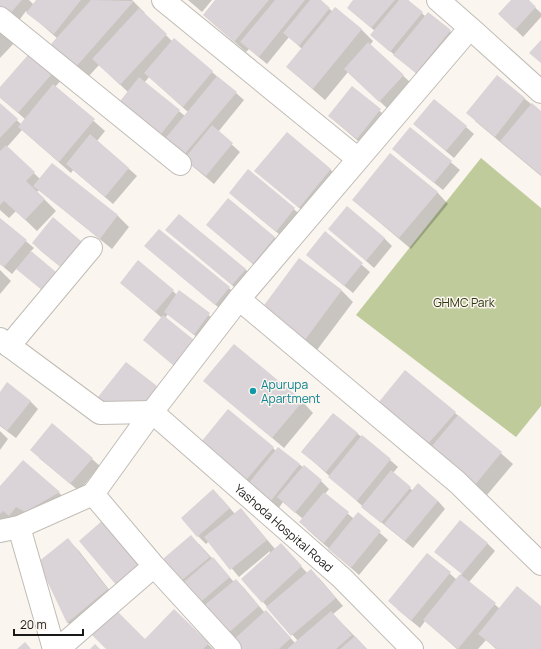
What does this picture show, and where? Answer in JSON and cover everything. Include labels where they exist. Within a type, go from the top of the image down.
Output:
[{"type":"street","points":[[163,0],[358,159]]},
{"type":"street","points":[[438,0],[541,92]]},
{"type":"street","points":[[0,18],[180,164]]},
{"type":"street","points":[[54,649],[9,529],[93,494],[152,412],[239,299],[470,28]]},
{"type":"street","points":[[91,248],[5,343],[100,413],[152,412]]},
{"type":"street","points":[[239,299],[457,482],[541,564]]},
{"type":"street","name":"Yashoda Hospital Road","points":[[152,412],[342,578],[412,649]]},
{"type":"street","points":[[93,494],[225,647]]},
{"type":"street","points":[[58,649],[154,566]]},
{"type":"green space","name":"GHMC Park","points":[[481,158],[541,208],[541,406],[516,437],[356,315]]},
{"type":"building","points":[[0,0],[22,0],[8,16],[0,9]]},
{"type":"building","points":[[36,0],[81,0],[54,34],[26,13]]},
{"type":"building","points":[[91,0],[134,1],[76,67],[51,44]]},
{"type":"building","points":[[215,0],[269,0],[234,42],[203,15]]},
{"type":"building","points":[[275,0],[305,0],[259,57],[240,42]]},
{"type":"building","points":[[310,0],[321,0],[330,8],[299,46],[283,33]]},
{"type":"building","points":[[353,0],[395,0],[371,28],[347,8]]},
{"type":"building","points":[[399,0],[408,0],[423,12],[390,52],[370,35]]},
{"type":"building","points":[[511,0],[529,0],[536,7],[515,30],[498,14]]},
{"type":"building","points":[[335,7],[362,29],[313,89],[286,67]]},
{"type":"building","points":[[139,8],[167,34],[120,85],[92,59]]},
{"type":"building","points":[[428,12],[451,30],[416,73],[393,55]]},
{"type":"building","points":[[174,38],[213,71],[183,107],[144,73]]},
{"type":"building","points":[[541,40],[541,63],[529,53]]},
{"type":"building","points":[[368,42],[404,75],[379,102],[344,69]]},
{"type":"building","points":[[35,47],[58,67],[18,113],[0,98],[0,87]]},
{"type":"building","points":[[497,75],[525,98],[495,137],[466,113]]},
{"type":"building","points":[[217,76],[237,92],[183,156],[164,140]]},
{"type":"building","points":[[139,77],[180,110],[158,138],[117,105]]},
{"type":"building","points":[[53,84],[95,119],[59,162],[18,127]]},
{"type":"building","points":[[352,86],[381,109],[357,139],[328,116]]},
{"type":"building","points":[[434,99],[467,126],[446,151],[413,124]]},
{"type":"building","points":[[0,103],[18,119],[0,138]]},
{"type":"building","points":[[532,103],[541,111],[541,175],[500,141]]},
{"type":"building","points":[[212,125],[233,143],[206,176],[184,159]]},
{"type":"building","points":[[410,127],[452,161],[434,183],[392,149]]},
{"type":"building","points":[[287,132],[331,169],[299,208],[254,171]]},
{"type":"building","points":[[90,134],[129,168],[105,197],[66,164]]},
{"type":"building","points":[[6,145],[35,172],[26,181],[45,199],[25,220],[4,201],[0,205],[0,151]]},
{"type":"building","points":[[390,153],[438,192],[399,238],[352,200]]},
{"type":"building","points":[[52,163],[118,215],[100,239],[33,186]]},
{"type":"building","points":[[248,169],[295,208],[276,232],[229,193]]},
{"type":"building","points":[[228,198],[275,237],[253,264],[206,225]]},
{"type":"building","points":[[347,206],[385,238],[366,261],[328,229]]},
{"type":"building","points":[[179,214],[246,269],[232,285],[165,230]]},
{"type":"building","points":[[53,217],[88,247],[67,272],[32,243]]},
{"type":"building","points":[[0,218],[27,240],[4,267],[0,264]]},
{"type":"building","points":[[159,229],[230,287],[215,305],[144,246]]},
{"type":"building","points":[[325,231],[363,263],[344,286],[306,255]]},
{"type":"building","points":[[31,251],[62,277],[48,295],[16,269]]},
{"type":"building","points":[[299,258],[342,290],[305,340],[262,308]]},
{"type":"building","points":[[138,260],[174,290],[155,312],[120,283]]},
{"type":"building","points":[[179,290],[210,313],[194,335],[164,312]]},
{"type":"building","points":[[163,315],[194,340],[173,365],[143,340]]},
{"type":"building","name":"Apurupa Apartment","points":[[234,344],[303,401],[272,438],[203,381]]},
{"type":"building","points":[[126,362],[157,386],[141,407],[111,406],[98,397]]},
{"type":"building","points":[[405,370],[456,412],[428,444],[378,403]]},
{"type":"building","points":[[7,382],[31,401],[7,431],[0,425],[0,392]]},
{"type":"building","points":[[228,409],[274,447],[242,485],[197,447]]},
{"type":"building","points":[[333,413],[358,433],[326,472],[301,452]]},
{"type":"building","points":[[458,415],[502,452],[475,485],[431,447]]},
{"type":"building","points":[[52,423],[93,458],[70,484],[30,450]]},
{"type":"building","points":[[362,435],[391,459],[357,501],[328,477]]},
{"type":"building","points":[[278,447],[300,464],[270,502],[248,484]]},
{"type":"building","points":[[23,460],[60,492],[25,512],[16,507],[9,516],[3,511],[0,514],[0,486]]},
{"type":"building","points":[[304,465],[322,480],[295,513],[277,497]]},
{"type":"building","points":[[391,470],[411,487],[381,523],[361,507]]},
{"type":"building","points":[[418,483],[438,501],[405,541],[384,524]]},
{"type":"building","points":[[213,489],[230,508],[197,537],[181,518]]},
{"type":"building","points":[[324,492],[349,512],[324,543],[299,522]]},
{"type":"building","points":[[241,508],[267,540],[230,570],[204,537]]},
{"type":"building","points":[[358,512],[381,531],[351,568],[328,549]]},
{"type":"building","points":[[103,520],[144,563],[117,586],[79,541]]},
{"type":"building","points":[[460,520],[488,543],[462,574],[434,552]]},
{"type":"building","points":[[191,535],[210,557],[175,586],[157,564]]},
{"type":"building","points":[[68,538],[108,589],[67,623],[38,562]]},
{"type":"building","points":[[281,543],[302,566],[262,603],[241,579]]},
{"type":"building","points":[[427,553],[451,572],[411,621],[388,601]]},
{"type":"building","points":[[213,557],[230,577],[196,606],[179,586]]},
{"type":"building","points":[[311,569],[336,598],[291,636],[266,607]]},
{"type":"building","points":[[460,574],[496,603],[458,649],[423,620]]},
{"type":"building","points":[[236,579],[259,606],[225,636],[201,608]]},
{"type":"building","points":[[517,586],[541,606],[541,649],[497,649],[478,634]]},
{"type":"building","points":[[115,609],[145,639],[174,609],[209,643],[203,649],[106,649],[91,634]]},
{"type":"building","points":[[266,610],[291,638],[279,649],[238,649],[231,642]]},
{"type":"building","points":[[331,611],[352,635],[336,649],[287,649]]},
{"type":"building","points":[[355,636],[367,649],[340,649]]},
{"type":"building","points":[[25,642],[31,649],[17,649]]},
{"type":"building","points":[[95,644],[100,649],[90,649]]},
{"type":"place","name":"Apurupa Apartment","points":[[253,391]]}]
